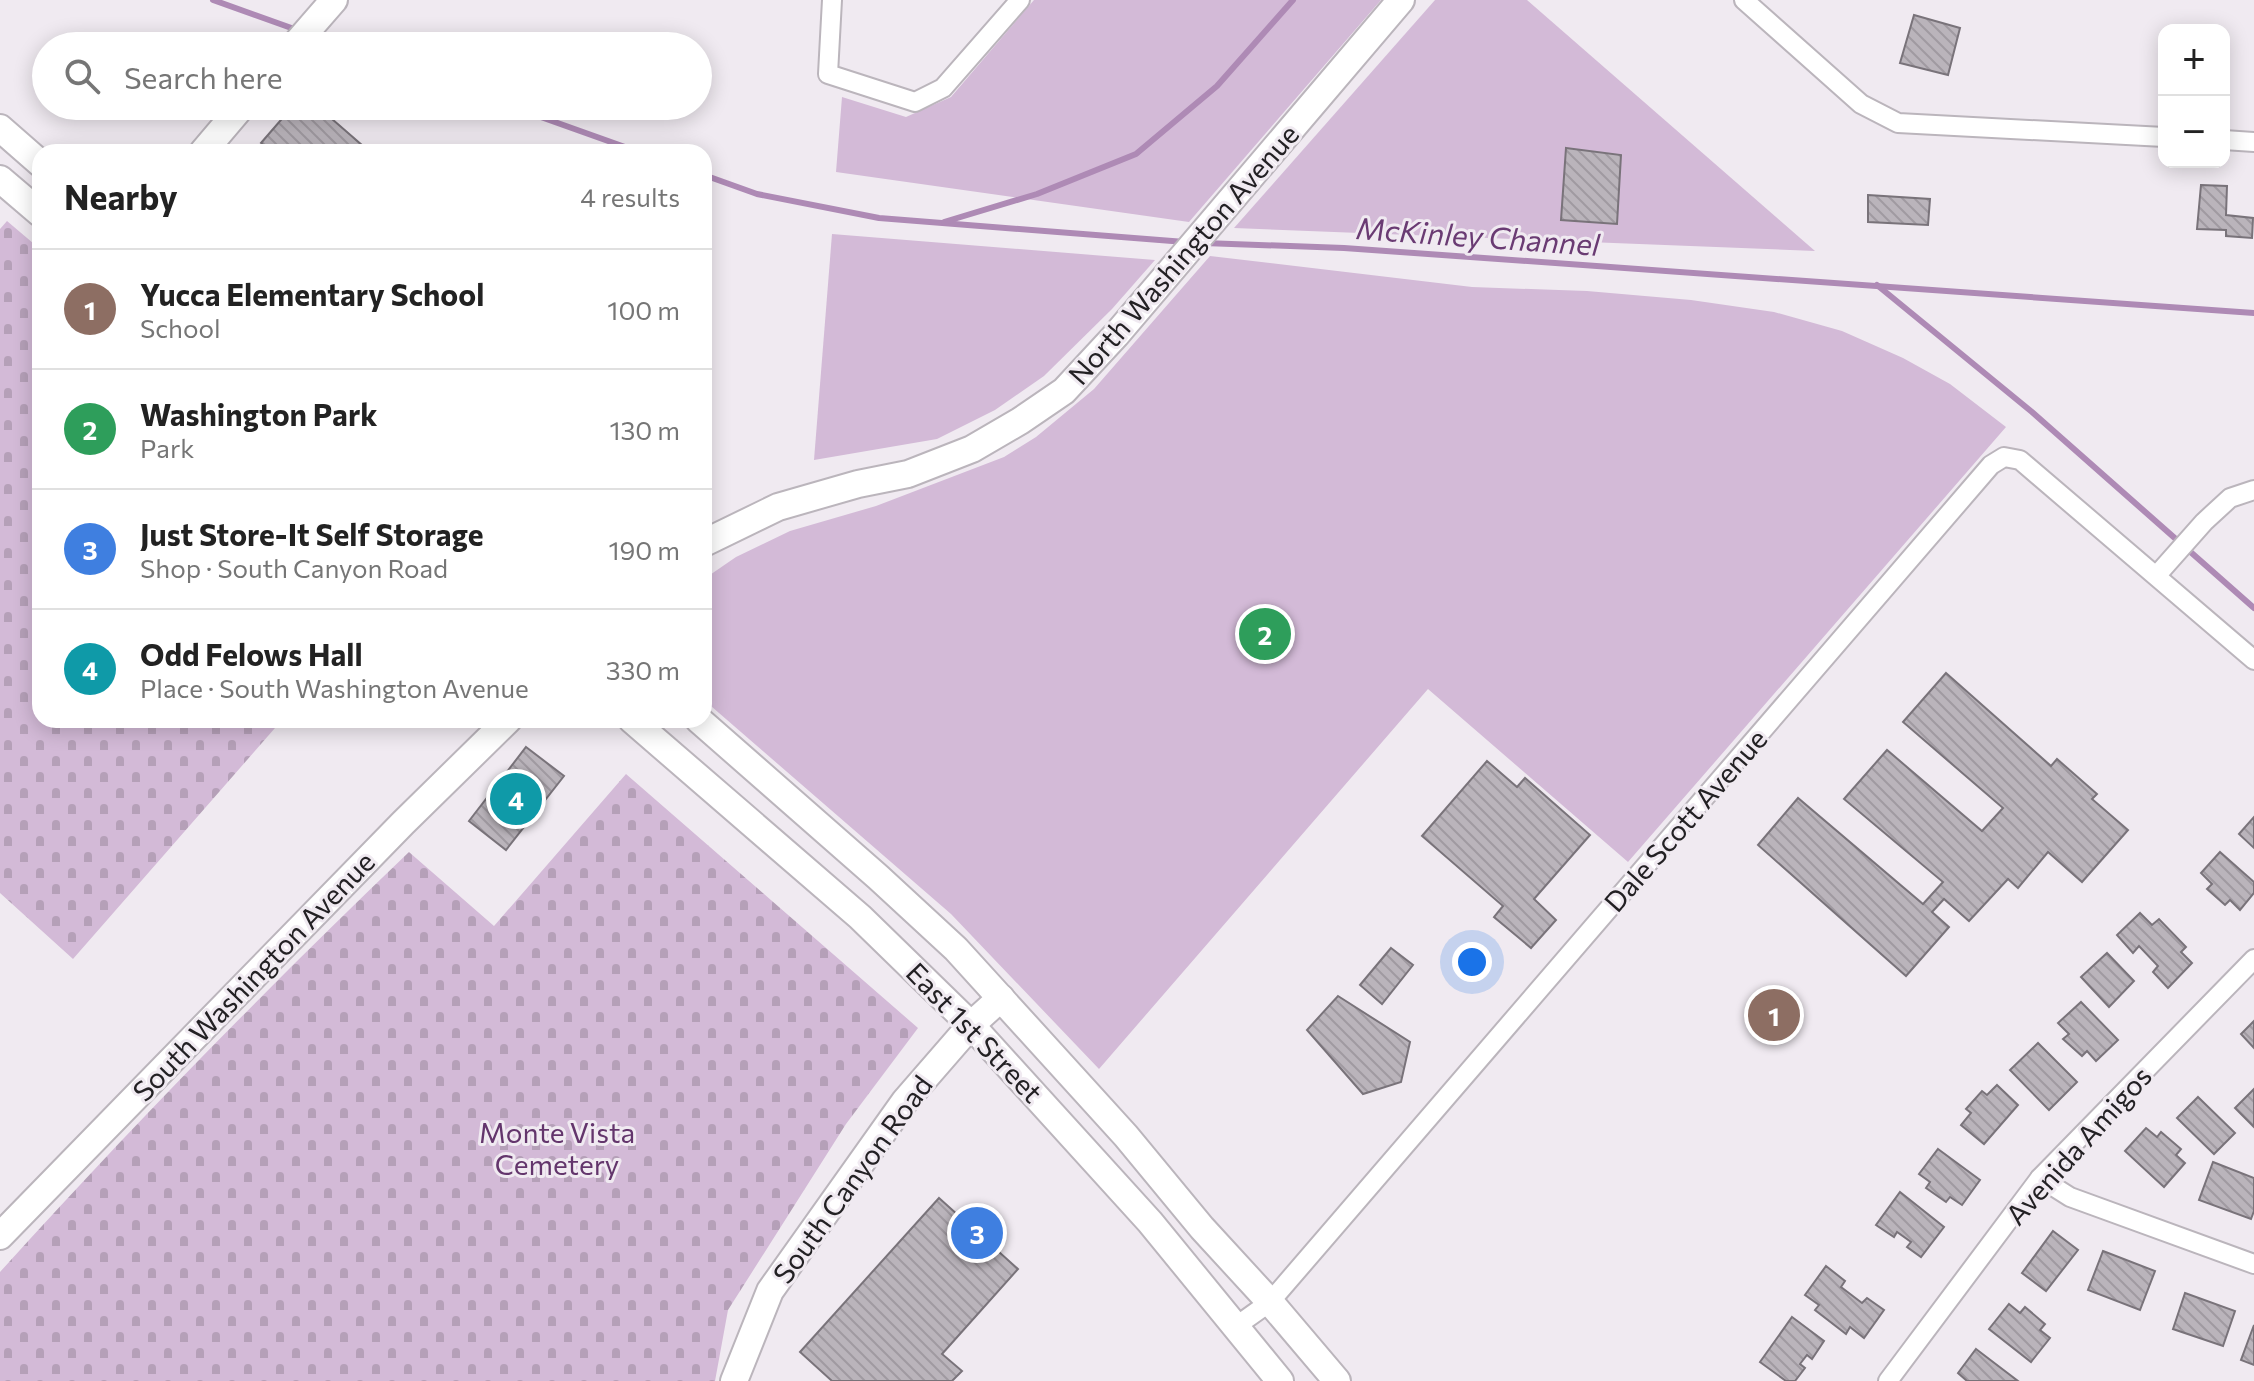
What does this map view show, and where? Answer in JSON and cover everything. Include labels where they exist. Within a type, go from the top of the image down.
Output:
[{"type":"main road","name":"North Washington Avenue","points":[[712,539],[778,507],[858,484],[908,474],[972,449],[1064,391],[1116,335],[1401,0]]},
{"type":"main road","points":[[306,32],[332,1]]},
{"type":"main road","points":[[210,144],[230,120]]},
{"type":"main road","points":[[0,128],[32,156]]},
{"type":"main road","points":[[0,179],[32,206]]},
{"type":"main road","name":"South Washington Avenue","points":[[0,1236],[403,823],[500,728]]},
{"type":"main road","name":"East 1st Street","points":[[641,728],[860,917],[971,1025],[1150,1222],[1280,1381]]},
{"type":"main road","name":"East 1st Street","points":[[708,728],[956,949],[1126,1136],[1202,1228],[1337,1381]]},
{"type":"main road","name":"South Canyon Road","points":[[734,1381],[770,1291],[905,1101],[971,1025],[1001,998]]},
{"type":"street","points":[[832,0],[828,74],[915,102],[943,88],[1011,3]]},
{"type":"street","points":[[1744,0],[1861,104],[1898,123],[2158,137]]},
{"type":"street","points":[[2230,140],[2254,142]]},
{"type":"street","name":"Dale Scott Avenue","points":[[1235,1327],[1270,1302],[1991,465],[2004,457],[2020,460],[2254,660]]},
{"type":"street","points":[[2157,575],[2230,498],[2254,490]]},
{"type":"street","name":"Avenida Amigos","points":[[1888,1381],[2040,1178],[2254,959]]},
{"type":"street","points":[[2040,1178],[2070,1197],[2254,1264]]},
{"type":"green space","points":[[1034,0],[1381,0],[1189,222],[836,172],[842,97],[906,117],[951,97]]},
{"type":"green space","points":[[1435,0],[1527,0],[1815,251],[1234,228]]},
{"type":"green space","points":[[7,221],[32,242],[32,728],[275,728],[73,959],[0,893],[0,229]]},
{"type":"green space","points":[[832,234],[1155,260],[1112,309],[1044,376],[995,410],[937,439],[814,460]]},
{"type":"green space","points":[[1210,256],[1472,287],[1587,291],[1691,300],[1774,312],[1842,331],[1903,358],[1950,384],[2006,427],[1628,862],[1428,689],[1099,1069],[951,914],[712,707],[712,574],[736,557],[790,531],[876,506],[1004,457],[1036,437],[1094,389]]},
{"type":"green space","name":"Monte Vista Cemetery","points":[[626,774],[918,1028],[846,1124],[728,1310],[715,1381],[0,1381],[0,1272],[150,1111],[356,903],[409,852],[494,926]]},
{"type":"building","points":[[1914,15],[1960,28],[1948,75],[1900,63]]},
{"type":"building","points":[[281,120],[333,120],[361,144],[262,144]]},
{"type":"building","points":[[1566,148],[1621,155],[1617,224],[1561,220]]},
{"type":"building","points":[[2201,185],[2227,186],[2226,215],[2253,218],[2252,238],[2226,236],[2226,230],[2197,229]]},
{"type":"building","points":[[1868,195],[1930,199],[1928,225],[1868,222]]},
{"type":"building","points":[[1946,673],[2051,766],[2057,759],[2097,794],[2092,799],[2128,830],[2082,882],[2048,852],[2018,888],[2008,879],[1969,921],[1944,899],[1932,912],[1949,927],[1906,976],[1758,845],[1798,798],[1923,904],[1943,882],[1844,799],[1887,750],[1982,831],[2003,808],[1903,722]]},
{"type":"building","points":[[526,747],[564,776],[506,850],[469,821]]},
{"type":"building","points":[[1487,761],[1517,787],[1525,778],[1590,835],[1534,899],[1556,920],[1531,948],[1494,917],[1503,906],[1422,836]]},
{"type":"building","points":[[2254,817],[2254,848],[2239,834]]},
{"type":"building","points":[[2220,852],[2254,882],[2254,893],[2240,910],[2230,900],[2225,905],[2207,889],[2212,884],[2201,873]]},
{"type":"building","points":[[2140,913],[2152,925],[2159,919],[2186,947],[2181,952],[2192,963],[2168,988],[2153,972],[2158,966],[2139,946],[2133,953],[2117,935]]},
{"type":"building","points":[[1391,948],[1413,965],[1382,1004],[1360,985]]},
{"type":"building","points":[[2107,953],[2134,981],[2109,1007],[2081,977]]},
{"type":"building","points":[[1338,996],[1410,1042],[1401,1082],[1363,1094],[1307,1030]]},
{"type":"building","points":[[2081,1002],[2118,1040],[2096,1061],[2087,1051],[2082,1056],[2063,1039],[2069,1034],[2058,1023]]},
{"type":"building","points":[[2254,1021],[2254,1048],[2241,1034]]},
{"type":"building","points":[[2038,1043],[2077,1082],[2049,1110],[2010,1070]]},
{"type":"building","points":[[1997,1085],[2018,1105],[1984,1144],[1961,1125],[1971,1113],[1966,1109],[1982,1091],[1987,1095]]},
{"type":"building","points":[[2254,1089],[2254,1127],[2235,1108]]},
{"type":"building","points":[[2198,1097],[2235,1133],[2214,1154],[2177,1118]]},
{"type":"building","points":[[2146,1128],[2157,1137],[2161,1132],[2181,1149],[2176,1155],[2185,1163],[2164,1187],[2125,1151]]},
{"type":"building","points":[[1938,1149],[1980,1180],[1962,1205],[1950,1197],[1946,1202],[1926,1188],[1930,1182],[1919,1174]]},
{"type":"building","points":[[2213,1162],[2254,1178],[2254,1211],[2251,1219],[2199,1200]]},
{"type":"building","points":[[1900,1192],[1944,1227],[1921,1257],[1907,1247],[1911,1242],[1897,1232],[1894,1237],[1876,1225]]},
{"type":"building","points":[[939,1198],[1018,1269],[942,1354],[962,1371],[952,1381],[832,1381],[800,1352]]},
{"type":"building","points":[[2053,1231],[2078,1250],[2046,1291],[2022,1273]]},
{"type":"building","points":[[2103,1251],[2155,1271],[2140,1310],[2088,1290]]},
{"type":"building","points":[[1826,1266],[1845,1281],[1841,1287],[1862,1303],[1867,1298],[1884,1310],[1864,1338],[1850,1327],[1846,1334],[1815,1310],[1819,1305],[1805,1295]]},
{"type":"building","points":[[2185,1293],[2235,1311],[2223,1346],[2173,1329]]},
{"type":"building","points":[[2009,1304],[2020,1313],[2025,1307],[2045,1324],[2040,1330],[2050,1338],[2031,1362],[1989,1329]]},
{"type":"building","points":[[1792,1317],[1824,1341],[1812,1359],[1807,1355],[1800,1364],[1805,1368],[1795,1381],[1786,1381],[1760,1362]]},
{"type":"building","points":[[2254,1325],[2254,1365],[2241,1360]]},
{"type":"building","points":[[1976,1349],[2018,1381],[1967,1381],[1958,1373]]},
{"type":"waterway","name":"McKinley Channel","points":[[213,0],[297,30]]},
{"type":"waterway","points":[[944,222],[1037,194],[1136,154],[1217,86],[1293,0]]},
{"type":"waterway","name":"McKinley Channel","points":[[549,120],[617,144]]},
{"type":"waterway","name":"McKinley Channel","points":[[712,178],[757,194],[879,218],[1185,242]]},
{"type":"waterway","name":"McKinley Channel","points":[[1204,243],[1344,248],[2254,313]]},
{"type":"waterway","points":[[1877,285],[2032,412],[2254,608]]},
{"type":"place","name":"Washington Park","points":[[1265,634]]},
{"type":"place","name":"Odd Felows Hall","points":[[516,799]]},
{"type":"place","name":"Yucca Elementary School","points":[[1774,1015]]},
{"type":"place","name":"Just Store-It Self Storage","points":[[977,1233]]}]
